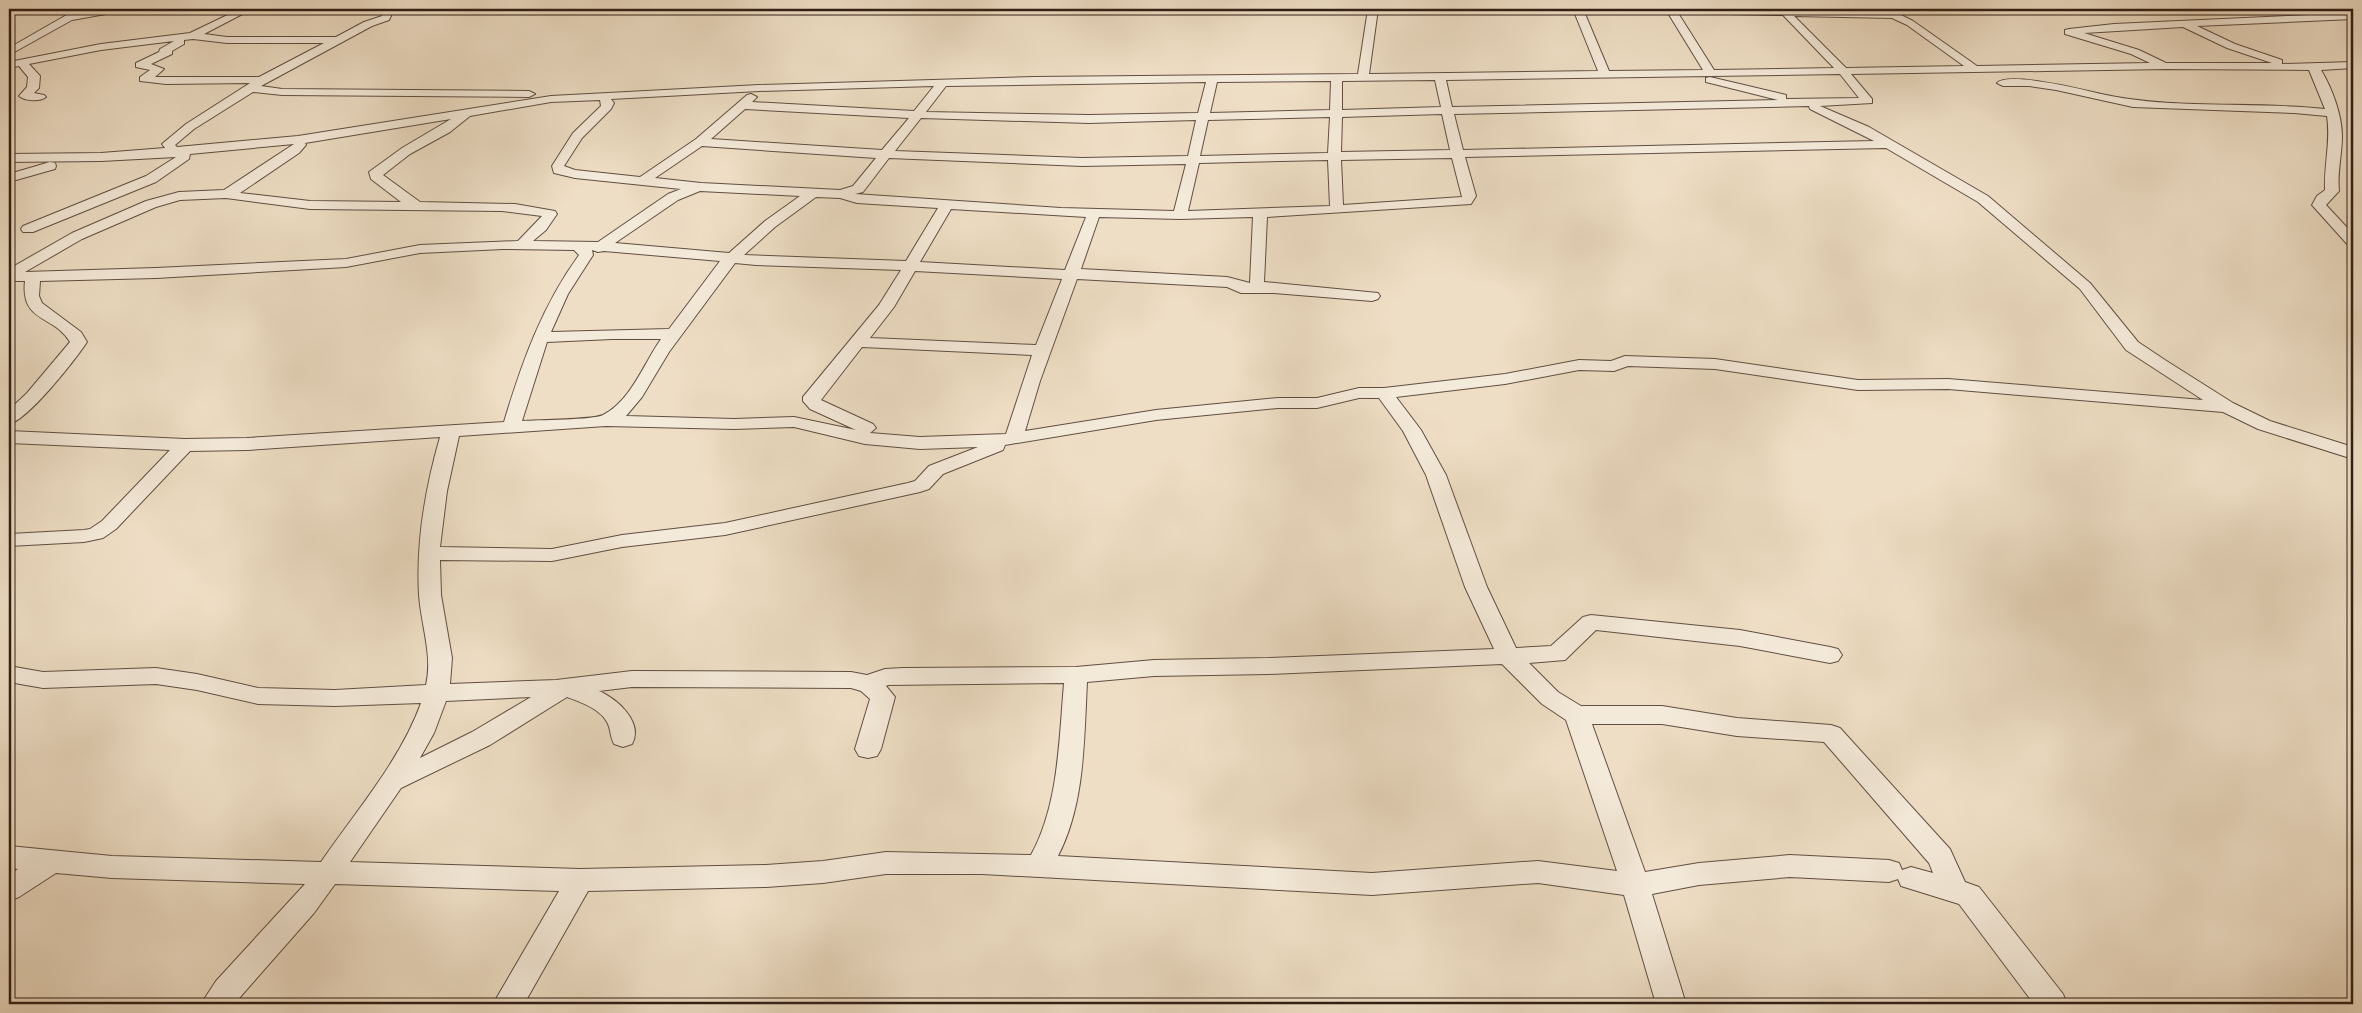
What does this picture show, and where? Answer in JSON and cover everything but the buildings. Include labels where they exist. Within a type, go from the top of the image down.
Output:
[{"type":"street","points":[[9,52],[83,9]]},
{"type":"street","points":[[66,18],[117,9]]},
{"type":"street","points":[[247,9],[140,65],[159,69],[144,79],[166,81],[261,80]]},
{"type":"street","points":[[171,148],[191,124],[252,88],[261,80],[336,40],[386,18],[389,9]]},
{"type":"street","points":[[1363,77],[1373,9]]},
{"type":"street","points":[[1578,9],[1605,73]]},
{"type":"street","points":[[1636,9],[1783,10],[1895,15]]},
{"type":"street","points":[[1672,9],[1710,72]]},
{"type":"street","points":[[1881,9],[1895,15],[1975,69]]},
{"type":"street","points":[[2338,9],[2353,15]]},
{"type":"street","points":[[742,105],[916,115],[1069,119],[1805,104],[1868,101],[1842,70],[1783,10]]},
{"type":"street","points":[[2164,66],[2135,52],[2069,32],[2076,30],[2353,15]]},
{"type":"street","points":[[2185,24],[2231,46],[2294,67]]},
{"type":"street","points":[[9,65],[101,47],[170,39],[336,40]]},
{"type":"street","points":[[21,62],[34,76],[33,88],[25,96],[40,97]]},
{"type":"street","points":[[9,178],[43,166],[103,160],[171,148],[298,140],[467,112],[578,97],[760,88],[1031,80],[1440,77],[1605,73],[2164,66],[2312,67],[2353,65]]},
{"type":"street","points":[[2312,67],[2317,72],[2340,135],[2331,174],[2332,191],[2322,199],[2319,206],[2353,242]]},
{"type":"street","points":[[1987,68],[1996,74],[2001,82],[2029,83],[2056,87],[2133,104],[2294,109],[2332,113]]},
{"type":"street","points":[[1680,73],[1805,104],[1836,116],[1888,144],[1983,199],[2085,286],[2132,346],[2227,407],[2264,425],[2353,453]]},
{"type":"street","points":[[842,194],[856,199],[947,205],[1180,215],[1260,214],[1468,200],[1469,196],[1456,153],[1449,111],[1440,77]]},
{"type":"street","points":[[1180,215],[1212,78]]},
{"type":"street","points":[[1337,78],[1334,94],[1336,114],[1334,156],[1337,209]]},
{"type":"street","points":[[602,96],[608,103],[607,107],[568,148],[558,166],[559,170],[575,174],[701,187],[811,194],[842,194],[858,189],[942,84]]},
{"type":"street","points":[[252,88],[282,92],[502,93],[578,97]]},
{"type":"street","points":[[642,181],[700,142],[760,88]]},
{"type":"street","points":[[416,206],[386,186],[376,176],[376,172],[406,151],[446,129],[467,112]]},
{"type":"street","points":[[226,194],[237,189],[296,150],[300,145],[298,140]]},
{"type":"street","points":[[700,142],[885,154],[1050,161],[1193,160],[1888,144]]},
{"type":"street","points":[[28,229],[151,179],[185,156],[171,148]]},
{"type":"street","points":[[9,158],[67,159],[132,154]]},
{"type":"street","points":[[601,246],[673,197],[682,192],[701,187]]},
{"type":"street","points":[[9,276],[33,268],[77,236],[167,198],[226,194],[264,202],[519,209],[550,214],[541,227],[525,240],[525,246]]},
{"type":"street","points":[[606,421],[627,404],[712,279],[732,258],[790,208],[811,194]]},
{"type":"street","points":[[947,205],[886,307],[814,393],[812,401],[816,405],[855,424],[878,431],[941,438],[1001,434],[1014,439]]},
{"type":"street","points":[[1014,439],[1042,350],[1094,212]]},
{"type":"street","points":[[1260,214],[1256,280],[1258,284],[1268,288]]},
{"type":"street","points":[[9,259],[33,268],[338,264],[442,247],[525,246],[581,251],[601,246],[784,262],[912,266],[1070,275],[1085,273],[1227,282],[1242,288],[1268,288],[1372,296]]},
{"type":"street","points":[[512,425],[551,310],[581,251]]},
{"type":"street","points":[[9,419],[33,396],[79,342],[75,335],[35,305],[32,296],[33,268]]},
{"type":"street","points":[[541,337],[674,334]]},
{"type":"street","points":[[858,342],[1042,350]]},
{"type":"street","points":[[9,437],[185,445],[317,440],[512,425],[606,421],[810,423],[864,438],[920,443],[1014,439],[1071,427],[1156,415],[1278,403],[1317,403],[1359,393],[1384,393],[1504,379],[1570,366],[1614,366],[1626,361],[1759,369],[1858,385],[1948,384],[2227,407]]},
{"type":"street","points":[[1384,393],[1412,430],[1436,474],[1473,578],[1509,657],[1550,698],[1577,715],[1662,715],[1737,727],[1831,734],[1940,857],[1955,891]]},
{"type":"street","points":[[216,1004],[233,981],[303,907],[331,872],[351,838],[404,765],[426,725],[439,679],[440,641],[430,597],[428,554],[440,466],[452,431]]},
{"type":"street","points":[[428,554],[552,555],[622,541],[654,539],[735,527],[913,488],[922,484],[936,470],[1014,439]]},
{"type":"street","points":[[9,540],[72,538],[96,534],[108,525],[185,445]]},
{"type":"street","points":[[869,684],[885,677],[903,676],[1076,675],[1154,668],[1268,666],[1557,654],[1591,622],[1740,638],[1830,655]]},
{"type":"street","points":[[9,674],[43,680],[156,676],[197,682],[258,696],[334,698],[564,686],[632,679],[850,680],[869,684],[882,697],[868,749]]},
{"type":"street","points":[[1038,867],[1049,850],[1065,790],[1076,675]]},
{"type":"street","points":[[564,686],[595,699],[613,711],[623,724],[623,738]]},
{"type":"street","points":[[393,781],[440,760],[544,701],[564,686]]},
{"type":"street","points":[[1577,715],[1636,885],[1670,1004]]},
{"type":"street","points":[[9,857],[112,867],[580,880],[766,876],[823,872],[886,863],[982,864],[1372,884],[1538,872],[1636,885],[1699,874],[1790,866],[1900,874],[1969,895],[2052,1004]]},
{"type":"street","points":[[9,889],[52,860]]},
{"type":"street","points":[[508,1004],[580,880]]}]
